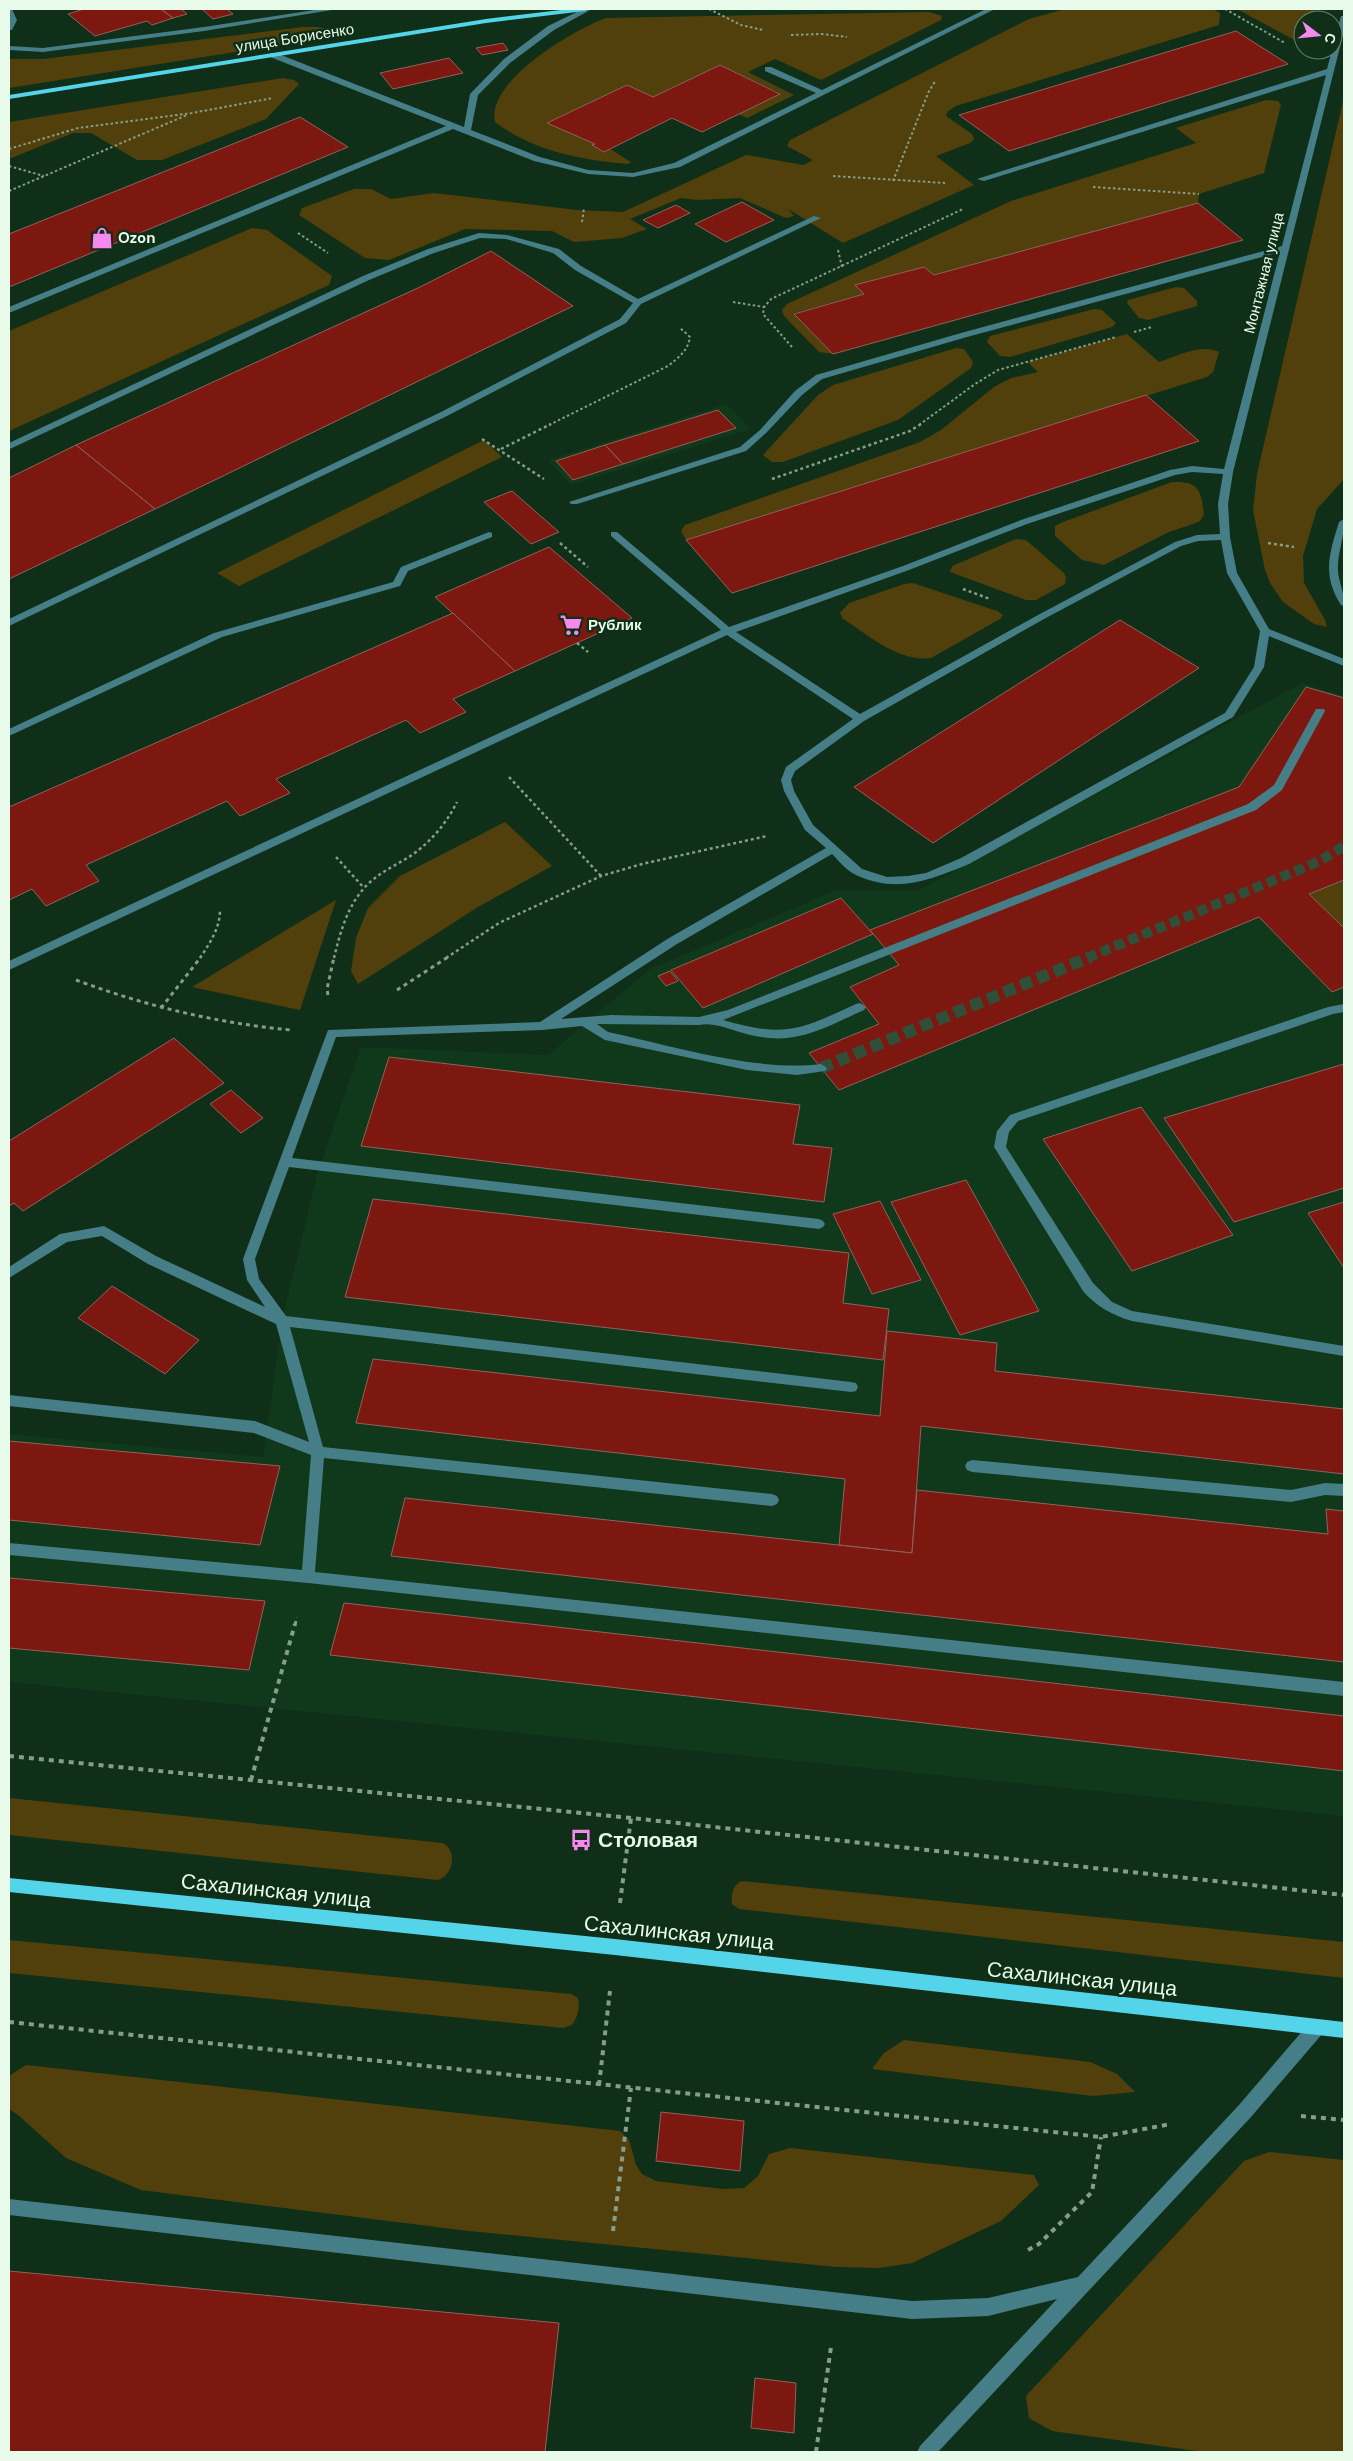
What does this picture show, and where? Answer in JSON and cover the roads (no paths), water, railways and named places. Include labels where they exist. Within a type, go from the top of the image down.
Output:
[{"type":"main road","name":"улица Борисенко","points":[[9,97],[486,21],[587,9]]},
{"type":"main road","name":"Сахалинская улица","points":[[9,1885],[615,1947],[1344,2030]]},
{"type":"lane","points":[[9,48],[42,50],[204,29],[334,9]]},
{"type":"lane","points":[[467,131],[474,94],[507,61],[551,28],[587,9]]},
{"type":"lane","points":[[273,55],[537,159],[588,172],[633,175],[677,165],[991,9]]},
{"type":"lane","points":[[9,10],[14,20],[9,28]]},
{"type":"lane","name":"Монтажная улица","points":[[1264,631],[1232,573],[1223,504],[1228,472],[1344,18]]},
{"type":"lane","points":[[768,69],[822,93]]},
{"type":"lane","points":[[981,179],[1330,71]]},
{"type":"lane","points":[[9,310],[453,126]]},
{"type":"lane","points":[[9,623],[453,410],[624,321],[638,302],[817,218]]},
{"type":"lane","points":[[9,446],[366,278],[431,251],[479,235],[507,237],[556,251],[578,268],[638,302]]},
{"type":"lane","points":[[574,502],[743,449],[758,438],[803,388],[820,377],[964,335],[1285,248]]},
{"type":"lane","points":[[9,966],[728,631],[906,568],[1024,522],[1173,472],[1192,469],[1228,472]]},
{"type":"lane","points":[[1344,522],[1335,553],[1332,575],[1344,603]]},
{"type":"lane","points":[[614,534],[728,631],[860,719]]},
{"type":"lane","points":[[9,733],[218,635],[397,584],[404,569],[489,535]]},
{"type":"lane","points":[[1226,537],[1197,538],[1178,544],[1041,617],[860,719],[790,769],[786,780],[789,791],[809,826],[858,872],[887,882],[928,877],[965,861],[1229,715],[1259,667],[1264,631],[1344,663]]},
{"type":"lane","points":[[710,1020],[730,1014],[1252,807],[1278,787],[1320,711]]},
{"type":"lane","points":[[542,1026],[674,942],[833,849]]},
{"type":"lane","points":[[308,1577],[318,1452],[282,1321],[252,1280],[249,1258],[332,1033],[542,1026],[584,1021],[638,1019],[710,1020],[746,1030],[780,1035],[804,1031],[860,1008]]},
{"type":"lane","points":[[1344,1008],[1332,1010],[1014,1118],[1003,1131],[1000,1147],[1088,1287],[1098,1300],[1114,1310],[1132,1316],[1344,1351]]},
{"type":"lane","points":[[584,1021],[605,1036],[747,1066],[797,1071],[821,1068]]},
{"type":"lane","points":[[284,1162],[819,1224]]},
{"type":"lane","points":[[9,1273],[64,1238],[104,1230],[152,1260],[282,1321],[851,1387]]},
{"type":"lane","points":[[9,1401],[255,1426],[318,1452],[772,1500]]},
{"type":"lane","points":[[972,1466],[1291,1496],[1325,1489],[1344,1490]]},
{"type":"lane","points":[[9,1549],[308,1577],[1344,1689]]},
{"type":"lane","points":[[926,2452],[1245,2110],[1317,2027]]},
{"type":"lane","points":[[9,2207],[912,2310],[988,2307],[1081,2285]]},
{"type":"tunnel","points":[[1087,958],[1320,861],[1344,846]]},
{"type":"tunnel","points":[[821,1068],[1090,957]]},
{"type":"place","name":"Ozon","points":[[102,238]]},
{"type":"place","name":"Рублик","points":[[571,625]]},
{"type":"place","name":"Столовая","points":[[581,1840]]}]
